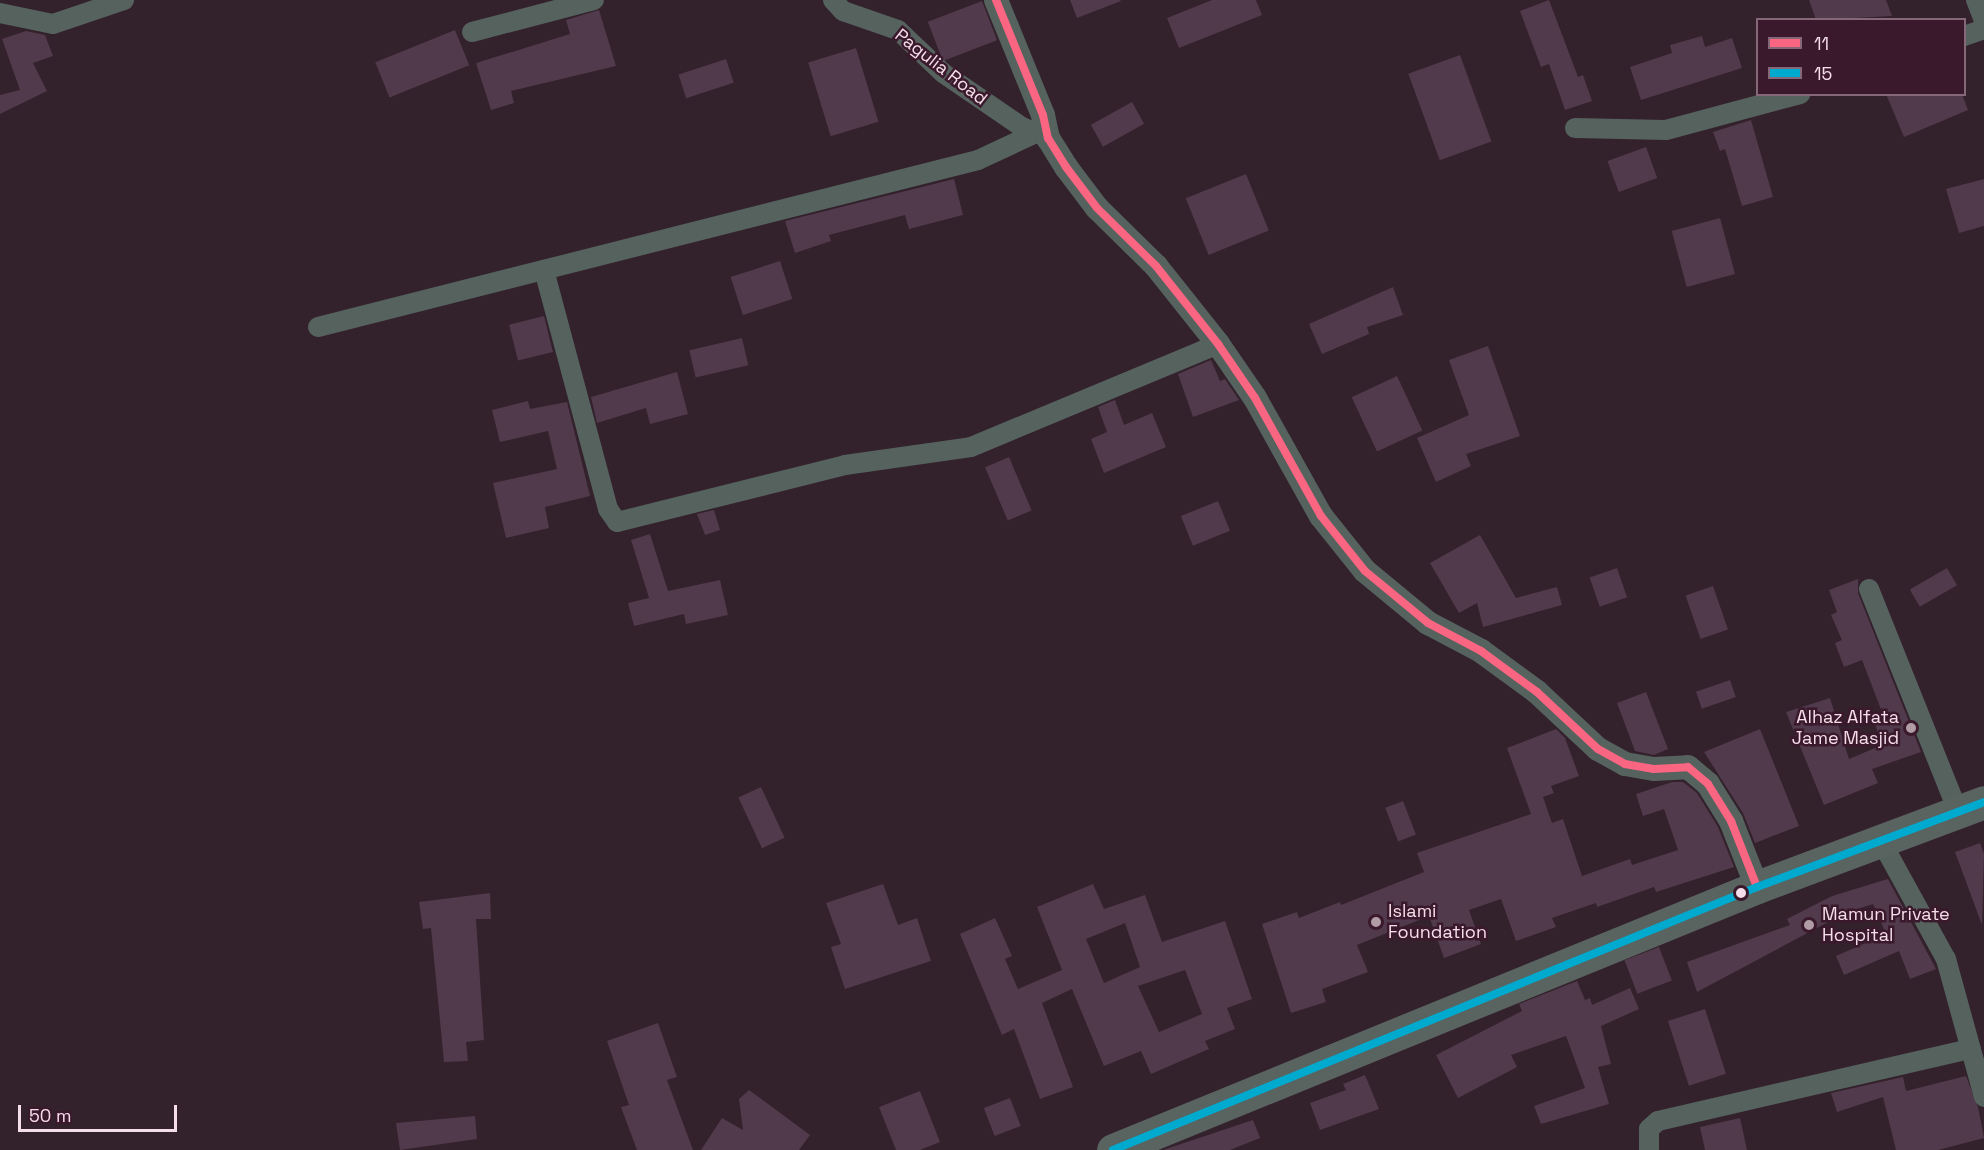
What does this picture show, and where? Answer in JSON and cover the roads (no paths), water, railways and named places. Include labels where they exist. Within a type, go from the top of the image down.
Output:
[{"type":"highway","points":[[1113,1150],[1758,886],[1971,807]]},
{"type":"street","points":[[0,13],[53,24],[124,0]]},
{"type":"street","points":[[472,32],[594,0]]},
{"type":"street","name":"Pagulia Road","points":[[833,0],[843,11],[898,30],[943,73],[1022,127],[1042,135],[1097,208],[1156,266],[1218,344],[1255,398],[1321,516],[1365,571],[1428,623],[1481,651],[1537,692],[1598,749],[1625,764],[1654,769],[1688,767],[1708,784],[1731,821],[1758,886]]},
{"type":"street","name":"Pagulia Road","points":[[996,0],[1043,115],[1042,135]]},
{"type":"street","points":[[1976,0],[1984,21]]},
{"type":"street","points":[[1966,36],[1984,29]]},
{"type":"street","points":[[1575,128],[1666,130],[1793,96]]},
{"type":"street","points":[[318,327],[978,160],[1042,135]]},
{"type":"street","points":[[544,270],[609,509],[617,522],[845,465],[971,447],[1218,344]]},
{"type":"street","points":[[1869,589],[1971,807]]},
{"type":"street","points":[[1881,841],[1946,959],[1984,1097]]},
{"type":"street","points":[[1648,1150],[1649,1129],[1658,1121],[1971,1049]]},
{"type":"place","name":"Alhaz Alfata Jame Masjid","points":[[1911,728]]},
{"type":"place","name":"Islami Foundation","points":[[1376,922]]},
{"type":"place","name":"Mamun Private Hospital","points":[[1809,925]]}]
